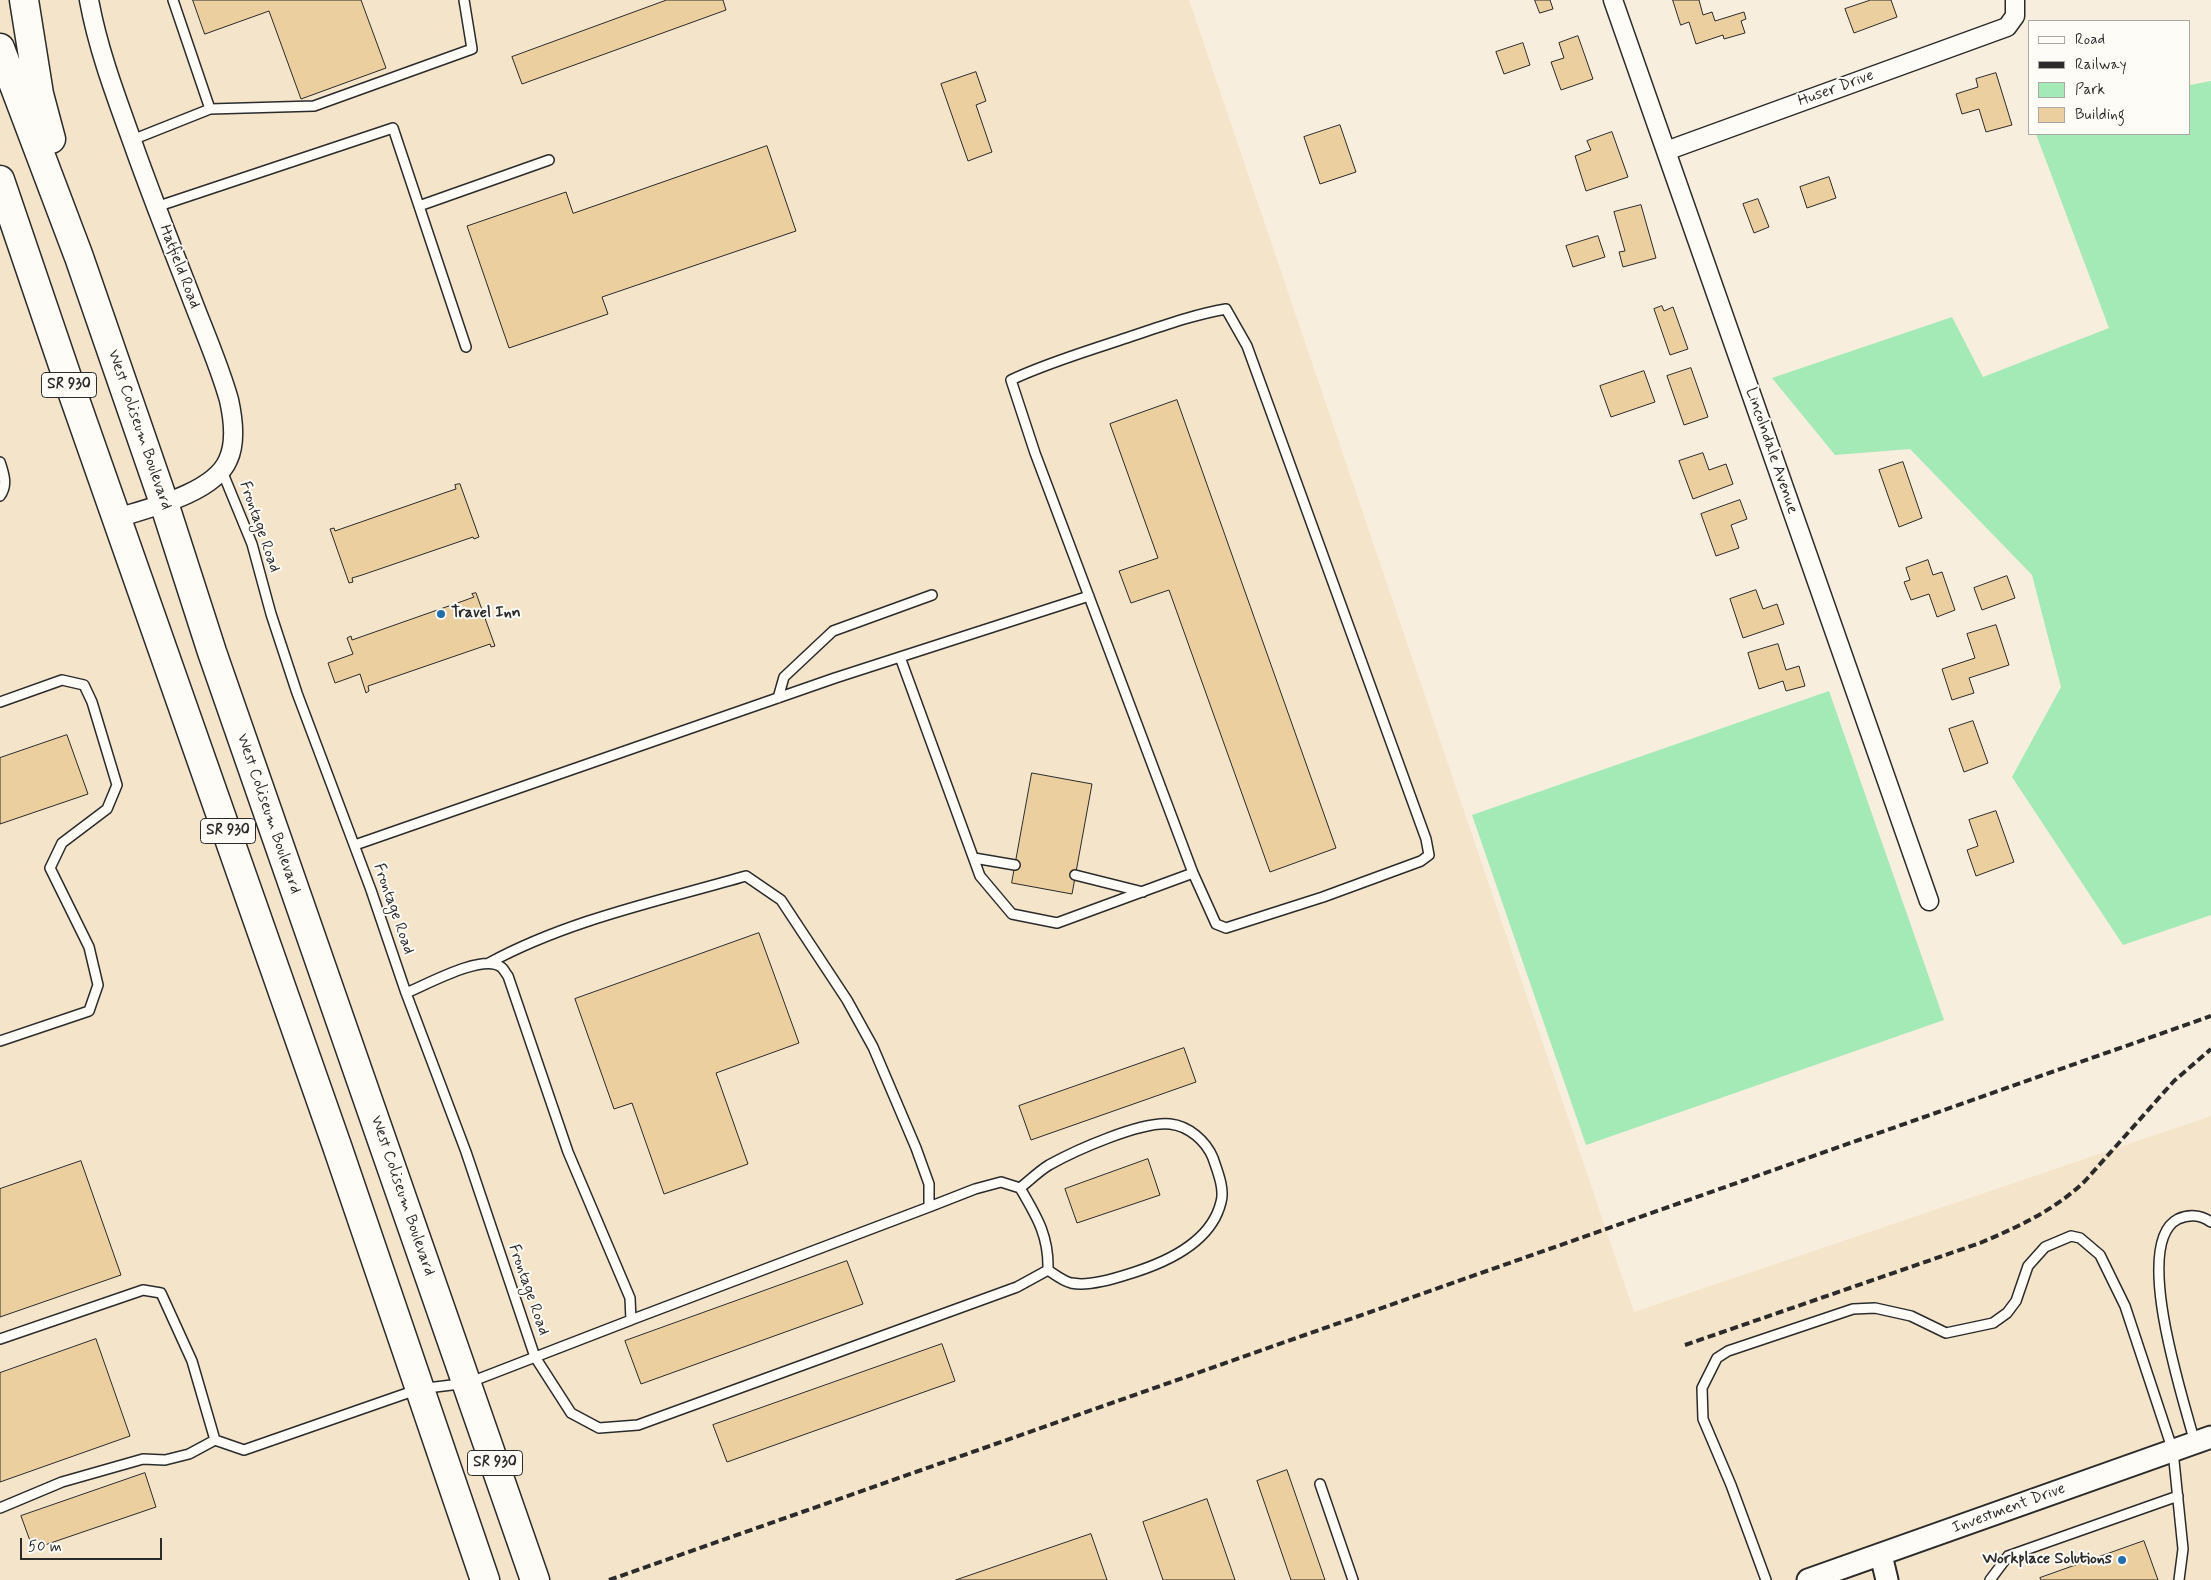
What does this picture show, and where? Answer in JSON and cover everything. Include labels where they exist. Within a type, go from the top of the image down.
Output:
[{"type":"highway","name":"SR 930","points":[[24,0],[39,94],[79,257]]},
{"type":"highway","name":"West Coliseum Boulevard","points":[[0,48],[79,257],[164,503],[212,652],[535,1580]]},
{"type":"highway","name":"SR 930","points":[[0,180],[344,1163],[485,1580]]},
{"type":"street","name":"Hatfield Road","points":[[89,0],[95,32],[109,80],[212,350],[228,400],[232,415],[232,445],[229,459],[222,471]]},
{"type":"street","name":"Lincolndale Avenue","points":[[1613,0],[1929,901]]},
{"type":"street","name":"Huser Drive","points":[[1666,151],[2007,27],[2016,16],[2015,0]]},
{"type":"street","points":[[117,518],[164,503],[200,487],[222,471]]},
{"type":"street","name":"Investment Drive","points":[[1808,1580],[2203,1440]]},
{"type":"street","points":[[1881,1555],[1887,1580]]},
{"type":"lane","points":[[173,0],[210,110]]},
{"type":"lane","points":[[132,140],[210,110],[314,106],[472,49],[464,0]]},
{"type":"lane","points":[[156,207],[393,128],[466,346]]},
{"type":"lane","points":[[419,206],[549,160]]},
{"type":"lane","points":[[1226,309],[1246,346],[1426,839],[1429,855],[1420,862],[1323,897],[1226,928],[1216,924],[1193,873],[1089,596],[1011,380],[1035,369],[1094,348],[1202,313],[1226,309]]},
{"type":"lane","points":[[0,462],[4,475],[5,490],[0,496]]},
{"type":"lane","name":"Frontage Road","points":[[222,471],[252,544],[273,620],[297,693],[355,845],[406,993],[466,1152],[535,1357],[571,1413],[599,1428],[638,1425],[1017,1287],[1048,1270]]},
{"type":"lane","points":[[778,698],[784,677],[834,631],[932,595]]},
{"type":"lane","points":[[355,845],[778,698],[1089,596]]},
{"type":"lane","points":[[900,657],[980,876],[1012,914],[1056,923],[1193,873]]},
{"type":"lane","points":[[0,702],[62,680],[84,685],[92,702],[117,784],[107,809],[62,843],[50,868],[89,947],[98,985],[89,1011],[0,1041]]},
{"type":"lane","points":[[974,858],[1015,865]]},
{"type":"lane","points":[[1075,875],[1142,892]]},
{"type":"lane","points":[[406,993],[473,965],[489,963],[524,944],[574,925],[746,876],[781,900],[847,1000],[873,1047],[916,1148],[929,1184],[929,1207]]},
{"type":"lane","points":[[489,963],[500,967],[508,976],[568,1152],[630,1298],[631,1320],[628,1321]]},
{"type":"lane","points":[[0,1508],[62,1482],[143,1458],[165,1460],[189,1454],[215,1440],[244,1450],[419,1389],[468,1383],[975,1189],[1001,1182],[1020,1188],[1043,1228],[1048,1253],[1048,1270],[1071,1283],[1106,1281],[1165,1262],[1196,1241],[1211,1223],[1222,1201],[1219,1174],[1208,1147],[1195,1133],[1171,1124],[1138,1129],[1104,1139],[1048,1166],[1020,1188]]},
{"type":"lane","points":[[2203,1440],[2163,1319],[2158,1279],[2160,1244],[2171,1223],[2186,1216],[2195,1216],[2211,1222]]},
{"type":"lane","points":[[1766,1580],[1731,1485],[1703,1419],[1702,1388],[1717,1358],[1728,1351],[1853,1309],[1874,1308],[1911,1316],[1946,1333],[1993,1323],[2007,1313],[2016,1301],[2028,1266],[2045,1247],[2071,1236],[2080,1238],[2100,1255],[2125,1306],[2173,1451],[2183,1549],[2179,1580]]},
{"type":"lane","points":[[0,1339],[143,1290],[161,1293],[192,1361],[215,1440]]},
{"type":"lane","points":[[1320,1484],[1352,1580]]},
{"type":"lane","points":[[1990,1580],[2008,1556],[2178,1496]]},
{"type":"shaded area","points":[[0,0],[1189,0],[1634,1312],[2211,1116],[2211,1580],[0,1580]]},
{"type":"green space","points":[[2211,81],[2211,915],[2123,945],[2012,777],[2061,687],[2032,575],[1910,449],[1835,455],[1772,378],[1952,317],[1983,377],[2109,328],[2036,135],[2191,135],[2191,85]]},
{"type":"green space","points":[[1829,691],[1944,1020],[1586,1145],[1472,815]]},
{"type":"building","points":[[193,0],[361,0],[386,68],[301,99],[269,11],[205,34]]},
{"type":"building","points":[[667,0],[723,0],[726,10],[522,84],[512,57]]},
{"type":"building","points":[[1535,0],[1550,0],[1553,9],[1540,13]]},
{"type":"building","points":[[1673,0],[1699,0],[1703,15],[1712,12],[1715,21],[1744,12],[1746,19],[1741,21],[1745,33],[1724,39],[1723,35],[1696,44],[1689,22],[1681,25]]},
{"type":"building","points":[[1871,0],[1891,0],[1897,17],[1854,33],[1845,9]]},
{"type":"building","points":[[1578,36],[1593,79],[1561,90],[1551,62],[1564,58],[1559,43]]},
{"type":"building","points":[[1523,43],[1530,65],[1504,74],[1496,52]]},
{"type":"building","points":[[976,72],[986,101],[976,105],[992,152],[968,161],[941,84]]},
{"type":"building","points":[[1996,73],[2012,125],[1986,132],[1979,109],[1962,114],[1956,94],[1978,87],[1976,79]]},
{"type":"building","points":[[1340,125],[1356,172],[1320,184],[1304,137]]},
{"type":"building","points":[[1612,132],[1628,177],[1586,191],[1575,156],[1591,150],[1587,141]]},
{"type":"building","points":[[767,146],[796,231],[602,297],[608,314],[509,348],[467,226],[566,192],[573,213]]},
{"type":"building","points":[[1829,177],[1836,198],[1807,208],[1800,187]]},
{"type":"building","points":[[1758,199],[1769,227],[1754,233],[1743,204]]},
{"type":"building","points":[[1641,205],[1656,258],[1623,267],[1619,252],[1625,251],[1614,212]]},
{"type":"building","points":[[1598,236],[1605,257],[1573,267],[1566,246]]},
{"type":"building","points":[[1662,306],[1664,311],[1673,307],[1688,349],[1670,355],[1654,309]]},
{"type":"building","points":[[1691,368],[1708,417],[1684,425],[1667,376]]},
{"type":"building","points":[[1644,371],[1655,402],[1611,417],[1600,386]]},
{"type":"building","points":[[1177,400],[1336,848],[1270,872],[1169,590],[1131,603],[1119,571],[1158,558],[1110,424]]},
{"type":"building","points":[[1703,453],[1709,470],[1726,464],[1733,484],[1693,499],[1679,461]]},
{"type":"building","points":[[1903,462],[1922,518],[1899,527],[1879,470]]},
{"type":"building","points":[[460,484],[479,537],[474,539],[473,537],[352,578],[353,582],[349,583],[330,529],[334,528],[335,531],[456,489],[455,485]]},
{"type":"building","points":[[1740,500],[1747,519],[1731,525],[1739,548],[1716,556],[1701,514]]},
{"type":"building","points":[[1928,560],[1933,575],[1942,572],[1955,610],[1937,617],[1929,594],[1911,600],[1904,582],[1910,580],[1906,568]]},
{"type":"building","points":[[2007,576],[2015,598],[1982,610],[1974,588]]},
{"type":"building","points":[[1756,590],[1763,609],[1777,604],[1784,624],[1743,638],[1730,599]]},
{"type":"building","points":[[476,593],[495,646],[491,647],[490,644],[368,686],[369,691],[366,693],[360,674],[335,683],[328,663],[353,654],[347,638],[351,636],[352,640],[474,597],[472,594]]},
{"type":"building","points":[[1996,625],[2009,665],[1969,678],[1974,693],[1952,700],[1942,669],[1975,658],[1967,634]]},
{"type":"building","points":[[1778,644],[1786,670],[1799,666],[1805,686],[1786,691],[1783,681],[1759,689],[1748,653]]},
{"type":"building","points":[[1973,721],[1988,763],[1964,772],[1949,729]]},
{"type":"building","points":[[67,735],[88,794],[0,824],[0,758]]},
{"type":"building","points":[[1032,773],[1092,784],[1072,894],[1012,883]]},
{"type":"building","points":[[1996,811],[2014,862],[1976,876],[1967,850],[1978,846],[1969,820]]},
{"type":"building","points":[[759,933],[799,1043],[716,1073],[748,1164],[664,1194],[632,1103],[614,1109],[575,999]]},
{"type":"building","points":[[1184,1048],[1196,1082],[1031,1140],[1019,1106]]},
{"type":"building","points":[[1148,1159],[1160,1195],[1077,1223],[1065,1189]]},
{"type":"building","points":[[81,1161],[121,1275],[0,1317],[0,1189]]},
{"type":"building","points":[[847,1261],[863,1304],[641,1384],[625,1341]]},
{"type":"building","points":[[96,1339],[130,1436],[0,1482],[0,1373]]},
{"type":"building","points":[[942,1344],[955,1381],[727,1462],[713,1425]]},
{"type":"building","points":[[1287,1470],[1325,1580],[1291,1580],[1257,1481]]},
{"type":"building","points":[[145,1473],[156,1507],[33,1549],[21,1516]]},
{"type":"building","points":[[1207,1499],[1235,1580],[1163,1580],[1143,1522]]},
{"type":"building","points":[[1091,1534],[1107,1580],[956,1580]]},
{"type":"building","name":"Workplace Solutions","points":[[2144,1541],[2158,1580],[2041,1580],[2040,1578]]},
{"type":"railway","points":[[609,1580],[2211,1016]]},
{"type":"railway","points":[[1685,1345],[1980,1243],[2036,1217],[2061,1201],[2085,1181],[2174,1081],[2211,1049]]},
{"type":"place","name":"Travel Inn","points":[[441,614]]},
{"type":"place","name":"Workplace Solutions","points":[[2122,1560]]}]
